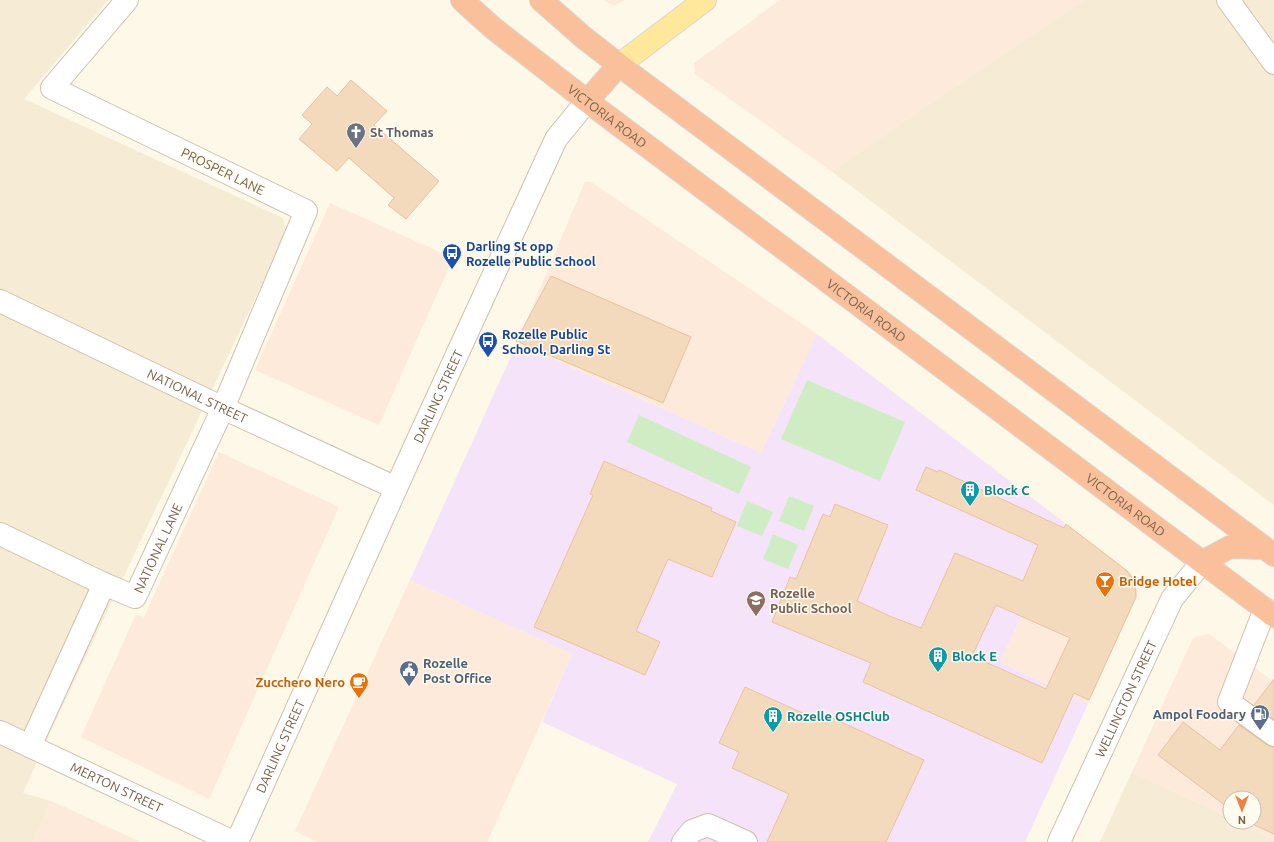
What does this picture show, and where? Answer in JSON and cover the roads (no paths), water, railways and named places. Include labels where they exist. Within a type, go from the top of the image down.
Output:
[{"type":"highway","name":"VICTORIA ROAD","points":[[462,0],[493,28],[587,101],[1269,613]]},
{"type":"highway","points":[[541,0],[583,37],[619,65],[1269,551]]},
{"type":"highway","name":"DARLING STREET","points":[[587,101],[619,65]]},
{"type":"highway","points":[[1202,562],[1230,547],[1269,551]]},
{"type":"main road","name":"DARLING STREET","points":[[619,65],[705,0]]},
{"type":"street","name":"PROSPER LANE","points":[[127,0],[52,88],[306,211],[223,408]]},
{"type":"street","points":[[1228,0],[1274,64]]},
{"type":"street","name":"DARLING STREET","points":[[237,842],[396,488],[556,139],[587,101]]},
{"type":"street","name":"NATIONAL STREET","points":[[0,301],[223,408],[396,488]]},
{"type":"street","name":"NATIONAL LANE","points":[[0,534],[104,584],[135,597],[223,408]]},
{"type":"street","name":"WELLINGTON STREET","points":[[1059,842],[1172,599],[1202,562]]},
{"type":"street","points":[[30,746],[104,584]]},
{"type":"street","points":[[1269,613],[1229,702],[1274,734]]},
{"type":"street","name":"MERTON STREET","points":[[0,732],[233,842]]},
{"type":"street","points":[[683,842],[692,831],[708,825],[746,842]]},
{"type":"place","name":"St Thomas","points":[[356,149]]},
{"type":"place","name":"Darling St opp Rozelle Public School","points":[[452,270]]},
{"type":"place","name":"Rozelle Public School, Darling St","points":[[488,358]]},
{"type":"place","name":"Block C","points":[[970,507]]},
{"type":"place","name":"Bridge Hotel","points":[[1105,598]]},
{"type":"place","name":"Rozelle Public School","points":[[756,617]]},
{"type":"place","name":"Block E","points":[[938,673]]},
{"type":"place","name":"Rozelle Post Office","points":[[409,687]]},
{"type":"place","name":"Zucchero Nero","points":[[359,699]]},
{"type":"place","name":"Ampol Foodary","points":[[1260,731]]},
{"type":"place","name":"Rozelle OSHClub","points":[[773,733]]}]
